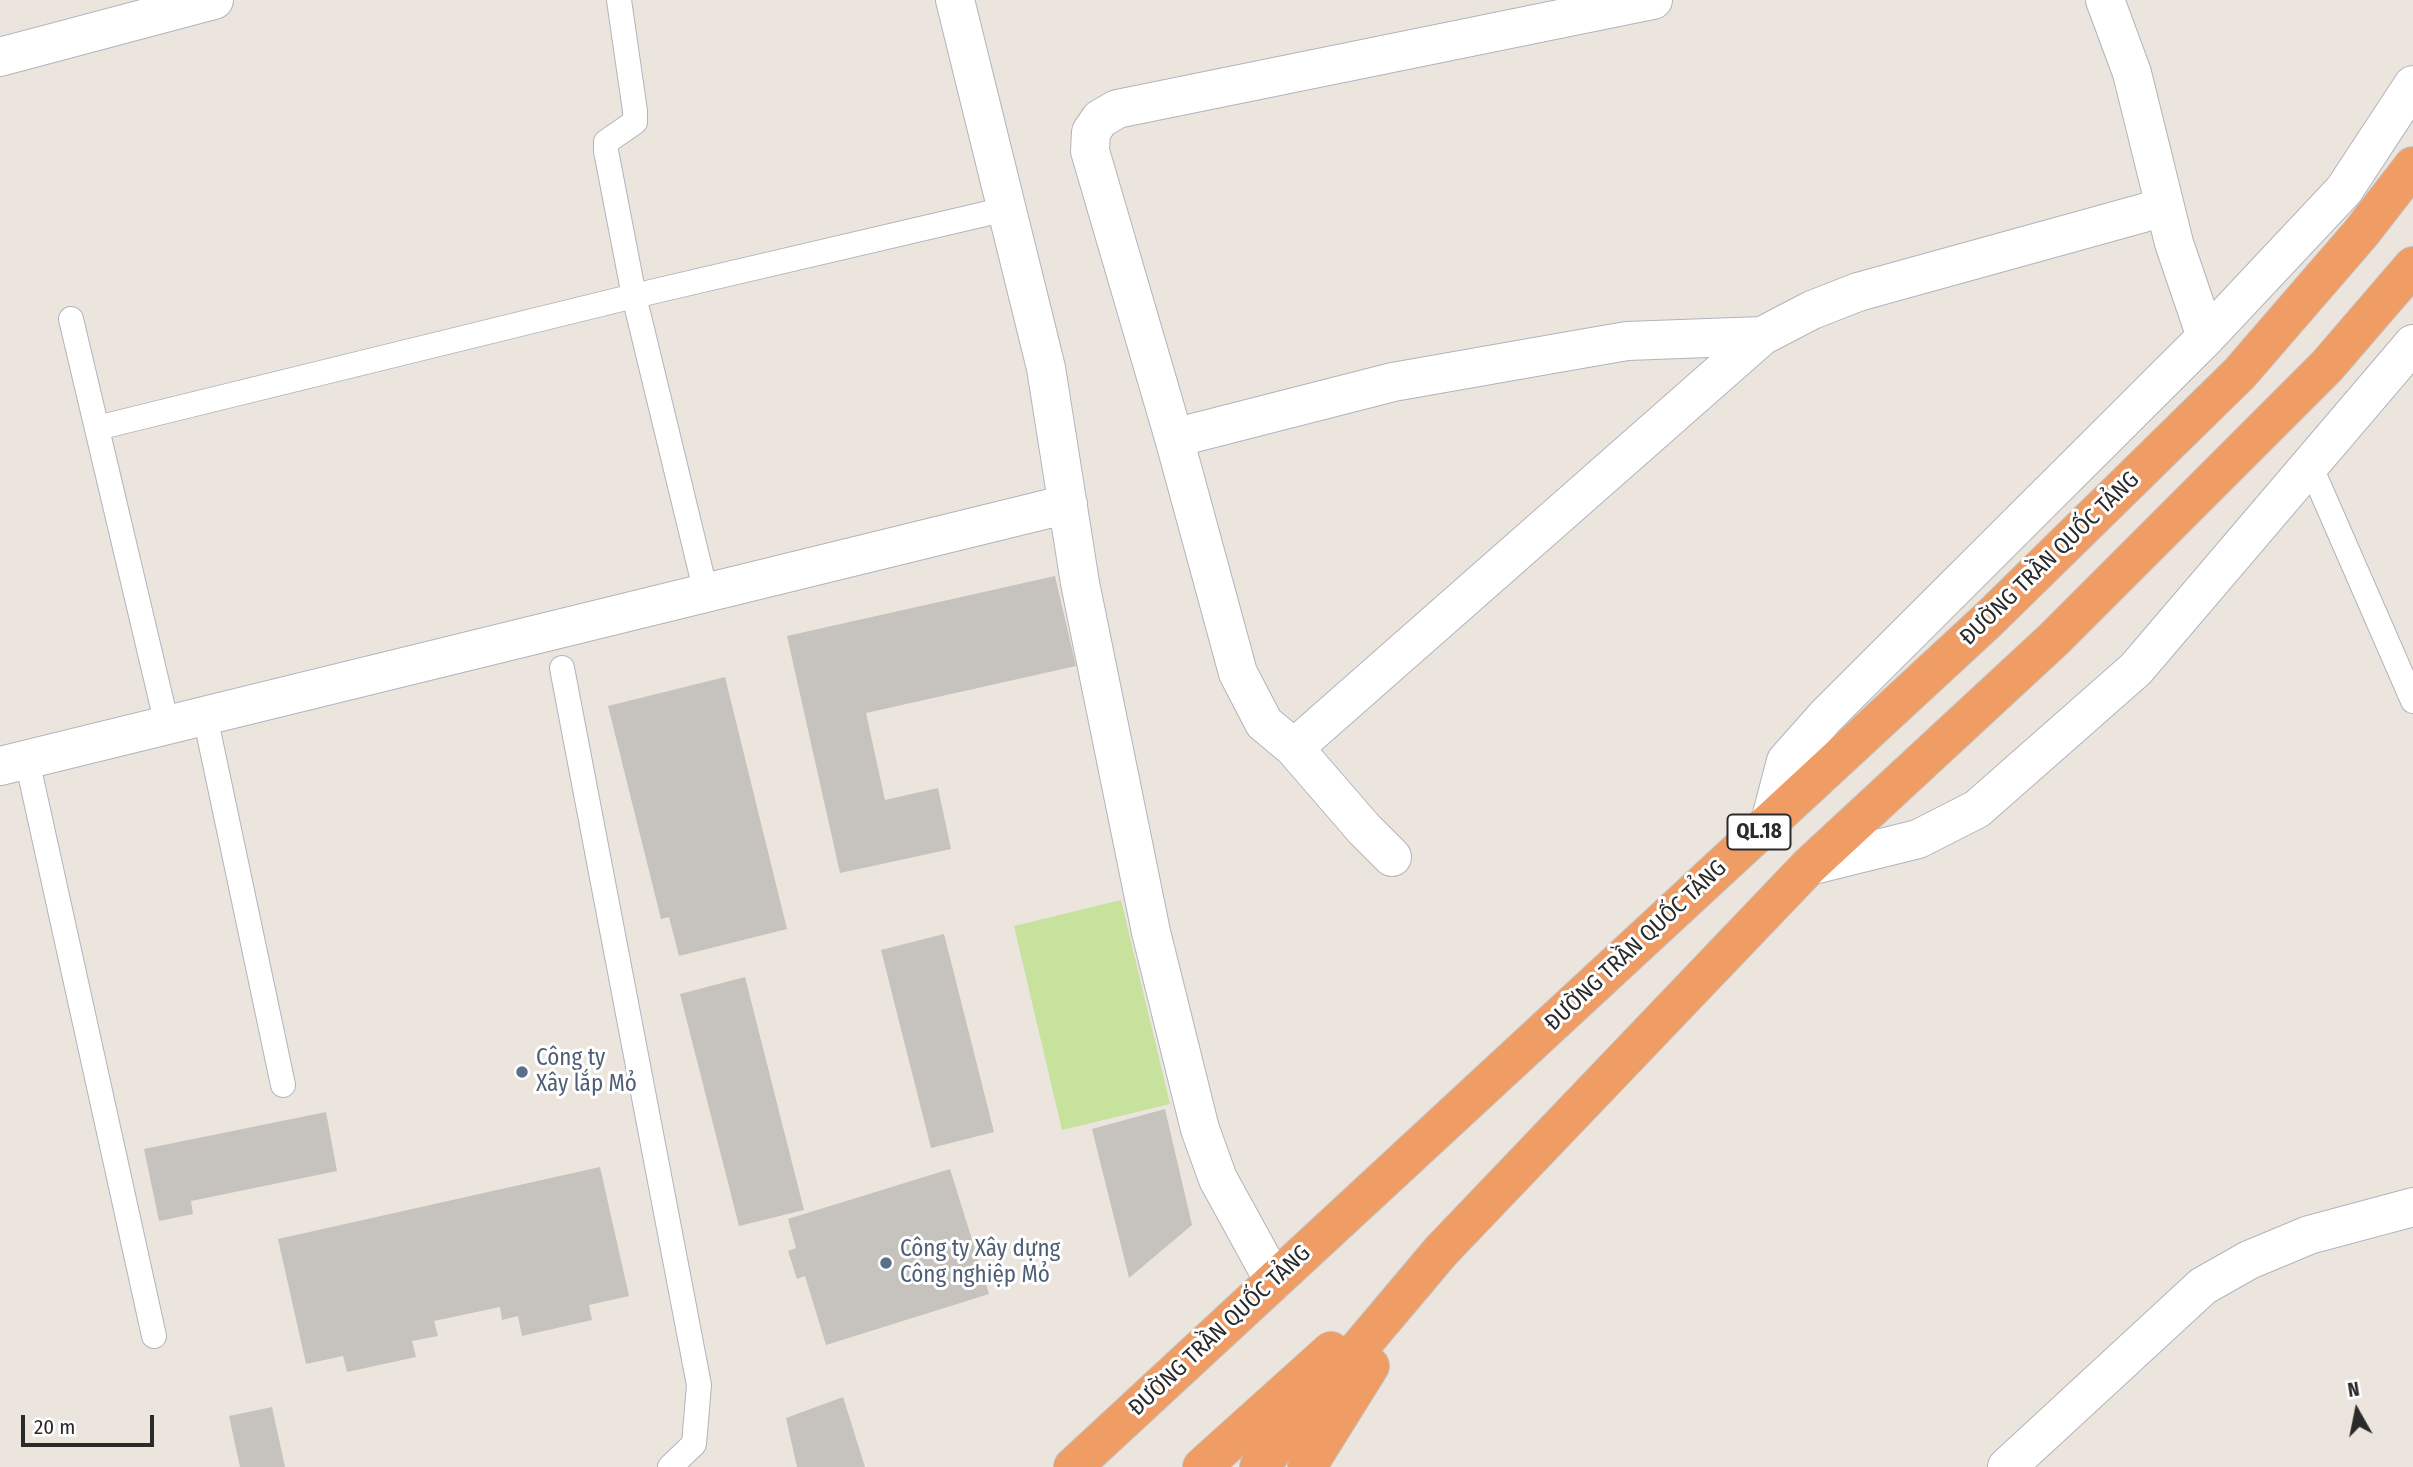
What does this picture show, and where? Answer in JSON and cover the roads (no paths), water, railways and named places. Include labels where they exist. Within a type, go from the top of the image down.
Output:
[{"type":"highway","name":"ĐƯỜNG TRẦN QUỐC TẢNG","points":[[1073,1467],[1989,619],[2240,373],[2361,233],[2413,166]]},
{"type":"highway","name":"QL.18","points":[[1259,1467],[1441,1251],[1809,866],[2054,639],[2327,366],[2413,266]]},
{"type":"highway","points":[[1202,1467],[1441,1251]]},
{"type":"highway","points":[[1235,1467],[1441,1251]]},
{"type":"highway","points":[[1286,1467],[1441,1251]]},
{"type":"highway","points":[[1307,1467],[1441,1251]]},
{"type":"highway","points":[[1337,1467],[1441,1251]]},
{"type":"street","points":[[0,57],[214,0]]},
{"type":"street","points":[[955,0],[1046,368],[1083,597],[1151,932],[1200,1129],[1218,1179],[1274,1281]]},
{"type":"street","points":[[1392,857],[1364,829],[1294,748],[1264,723],[1238,673],[1174,438],[1090,150],[1091,132],[1100,119],[1117,109],[1653,0]]},
{"type":"street","points":[[2105,0],[2111,10],[2132,73],[2174,243],[2206,337]]},
{"type":"street","points":[[1770,822],[1786,761],[1826,716],[2206,337],[2344,190],[2413,85]]},
{"type":"street","points":[[1294,748],[1762,336],[1812,310],[1858,292],[2165,207]]},
{"type":"street","points":[[1174,438],[1393,382],[1575,350],[1639,341],[1762,336]]},
{"type":"street","points":[[1809,866],[1919,839],[1977,809],[2136,669],[2413,344]]},
{"type":"street","points":[[14,763],[1068,504]]},
{"type":"street","points":[[2007,1467],[2203,1286],[2249,1260],[2309,1235],[2413,1207]]},
{"type":"lane","points":[[619,0],[635,122],[606,142],[634,296],[706,593]]},
{"type":"lane","points":[[97,428],[634,296],[1006,209]]},
{"type":"lane","points":[[71,319],[167,725]]},
{"type":"lane","points":[[2310,465],[2413,701]]},
{"type":"lane","points":[[562,668],[699,1385],[694,1444],[670,1467]]},
{"type":"lane","points":[[205,716],[283,1085]]},
{"type":"lane","points":[[14,763],[154,1336]]},
{"type":"place","name":"Công ty Xây lắp Mỏ","points":[[522,1072]]},
{"type":"place","name":"Công ty Xây dựng Công nghiệp Mỏ","points":[[886,1263]]}]
